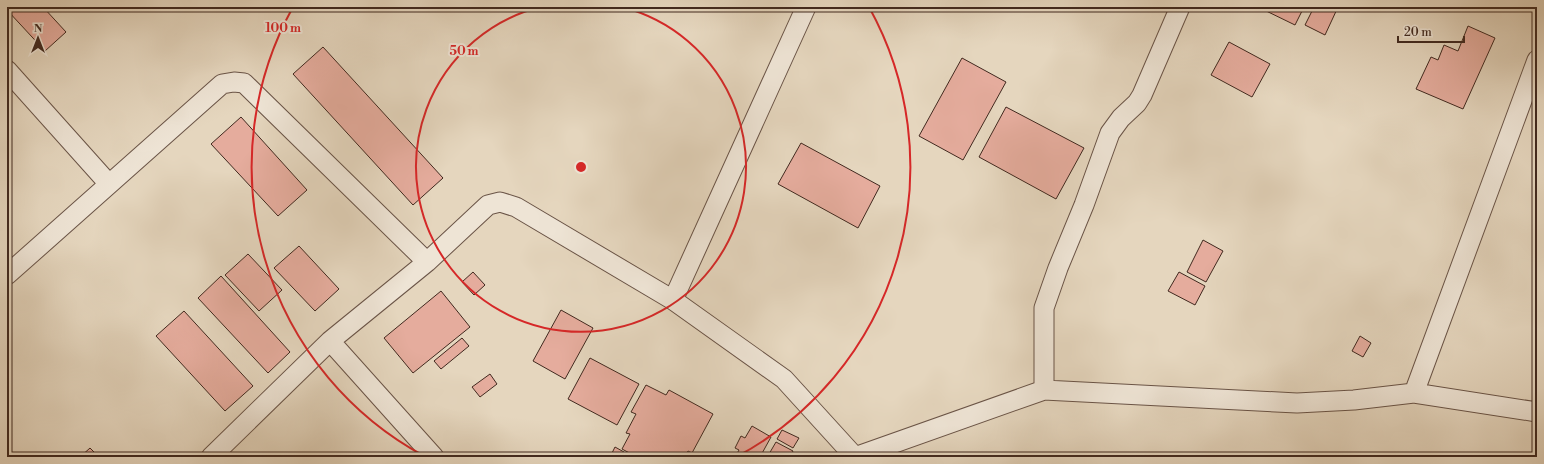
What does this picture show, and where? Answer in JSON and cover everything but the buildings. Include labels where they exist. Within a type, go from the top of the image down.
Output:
[{"type":"street","points":[[673,300],[806,7]]},
{"type":"street","points":[[1044,390],[1044,308],[1058,268],[1084,205],[1110,133],[1121,118],[1137,102],[1142,94],[1180,7]]},
{"type":"street","points":[[1414,393],[1537,60]]},
{"type":"street","points":[[7,70],[109,184]]},
{"type":"street","points":[[7,275],[222,84],[234,82],[244,83],[427,262]]},
{"type":"street","points":[[211,457],[330,341],[427,262],[488,205],[500,202],[516,207],[673,300],[784,379],[854,457],[1044,390],[1297,403],[1354,400],[1414,393],[1537,412]]},
{"type":"street","points":[[330,341],[434,457]]}]
